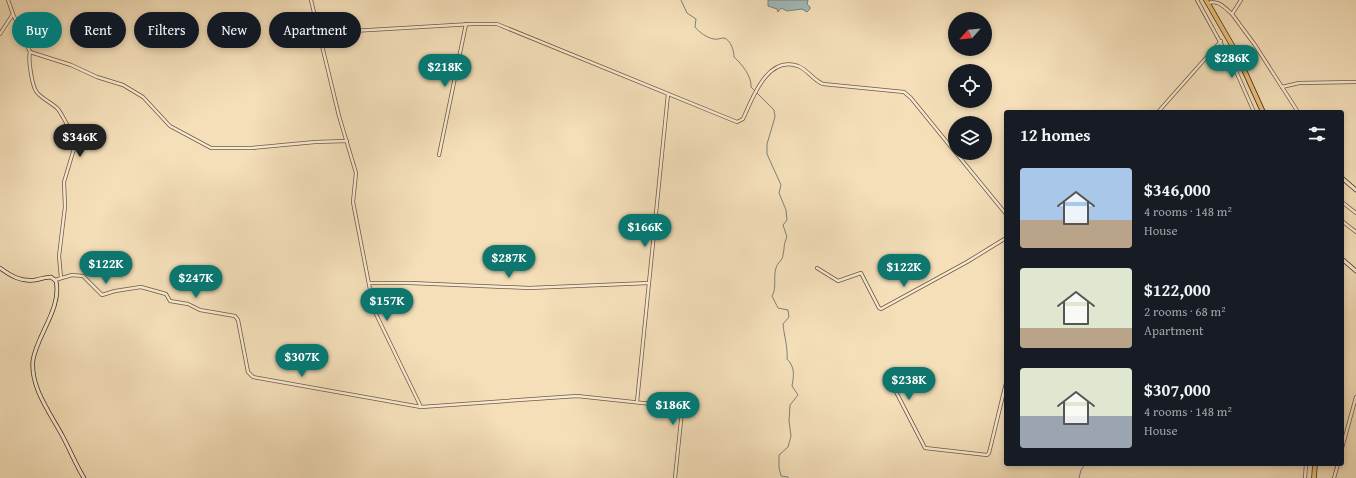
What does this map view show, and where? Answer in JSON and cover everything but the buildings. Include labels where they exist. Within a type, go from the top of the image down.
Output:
[{"type":"highway","points":[[1207,1],[1236,52],[1262,110]]},
{"type":"highway","points":[[1314,478],[1315,466]]},
{"type":"street","points":[[8,0],[12,12]]},
{"type":"street","points":[[311,0],[314,12]]},
{"type":"street","points":[[1197,0],[1220,41],[1253,110]]},
{"type":"street","points":[[1232,14],[1241,0]]},
{"type":"street","points":[[1207,1],[1218,1],[1232,14],[1255,45],[1297,110]]},
{"type":"street","points":[[0,34],[12,16]]},
{"type":"street","points":[[439,155],[466,24]]},
{"type":"street","points":[[361,30],[466,24],[502,25],[734,121],[740,121],[762,79],[778,67],[791,64],[807,70],[818,82],[823,84],[904,92],[911,98],[948,144]]},
{"type":"street","points":[[1160,110],[1220,41]]},
{"type":"street","points":[[28,48],[30,52],[28,64],[35,90],[41,96],[50,101],[58,110],[76,142],[64,182],[65,207],[59,256],[61,278]]},
{"type":"street","points":[[322,48],[346,141],[356,173],[353,202],[374,310],[421,407]]},
{"type":"street","points":[[30,52],[71,65],[97,77],[123,85],[143,97],[170,126],[211,148],[252,148],[315,142],[346,141]]},
{"type":"street","points":[[1282,87],[1299,83],[1356,82]]},
{"type":"street","points":[[637,402],[668,94]]},
{"type":"street","points":[[961,160],[1004,212]]},
{"type":"street","points":[[1344,180],[1356,190]]},
{"type":"street","points":[[1344,204],[1356,213]]},
{"type":"street","points":[[1344,222],[1356,232]]},
{"type":"street","points":[[817,268],[838,281],[862,272],[879,308],[881,309],[967,262],[1004,239]]},
{"type":"street","points":[[1344,261],[1356,271]]},
{"type":"street","points":[[0,268],[20,280],[33,280],[52,277],[55,280],[72,275],[83,276],[92,283],[100,294],[115,290],[141,287],[166,294],[170,301],[188,304],[200,310],[235,316],[238,320],[248,372],[253,376],[421,407],[577,396],[679,406],[682,408],[675,478]]},
{"type":"street","points":[[55,280],[56,291],[53,306],[35,352],[33,360],[33,376],[39,393],[84,478]]},
{"type":"street","points":[[368,283],[410,283],[529,288],[650,283]]},
{"type":"street","points":[[894,388],[925,448],[987,455],[989,453],[1004,391]]},
{"type":"street","points":[[1344,441],[1356,397]]},
{"type":"street","points":[[1305,478],[1306,466]]},
{"type":"street","points":[[1334,478],[1337,466]]},
{"type":"water","points":[[768,0],[808,0],[807,4],[810,9],[807,12],[802,9],[787,11],[781,8],[778,12],[777,9],[768,6]]},
{"type":"waterway","points":[[681,0],[687,13],[696,19],[695,27],[699,31],[711,38],[724,38],[729,41],[733,49],[734,57],[746,71],[750,79],[751,87],[754,90]]},
{"type":"waterway","points":[[757,93],[774,110],[775,117],[767,144],[767,154],[781,185],[779,193],[786,210],[787,220],[783,225],[787,237],[783,257],[776,268],[772,296],[778,308],[788,310],[789,317],[783,324],[787,359],[790,362],[793,371],[792,386],[798,395],[790,405],[789,421],[791,436],[788,447],[779,455],[779,468],[781,476],[788,478]]},
{"type":"waterway","points":[[1079,478],[1084,466]]}]
